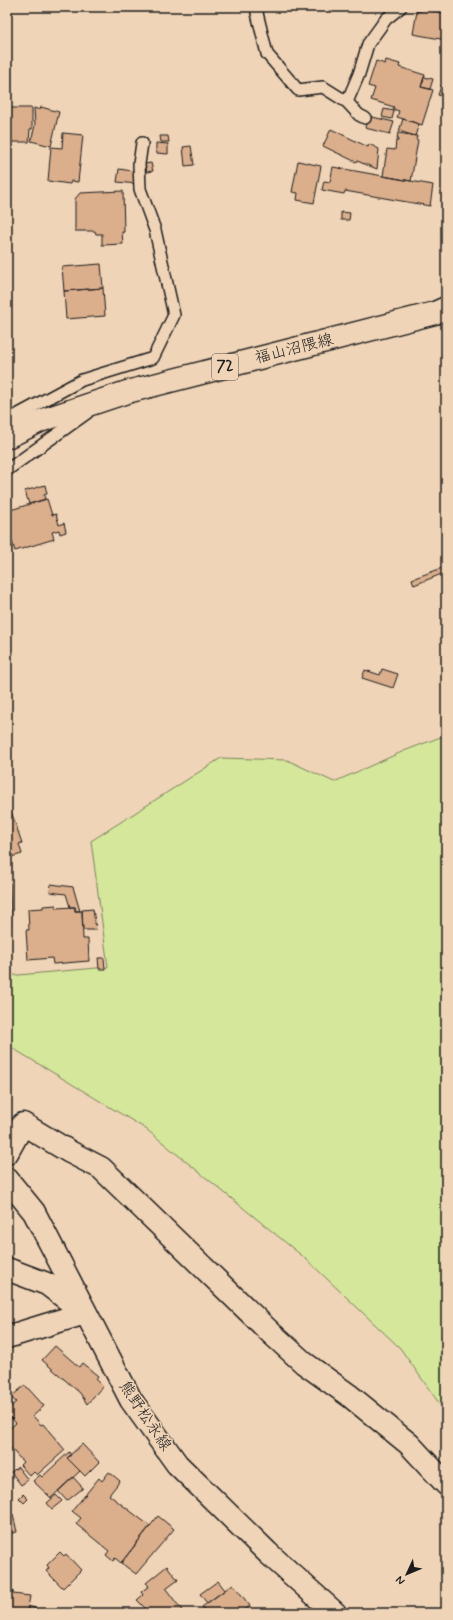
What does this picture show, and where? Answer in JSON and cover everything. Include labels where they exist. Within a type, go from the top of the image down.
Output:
[{"type":"main road","name":"福山沼隈線","points":[[7,437],[40,421],[127,392],[435,313],[446,308]]},
{"type":"main road","points":[[7,1153],[23,1124],[70,1152],[101,1168],[271,1333],[304,1363],[350,1396],[409,1444],[446,1484]]},
{"type":"main road","name":"熊野松永線","points":[[7,1179],[34,1212],[131,1400],[177,1464],[268,1553],[335,1613]]},
{"type":"main road","points":[[7,1269],[47,1284],[85,1313]]},
{"type":"main road","points":[[7,1337],[85,1313]]},
{"type":"lane","points":[[258,7],[267,54],[298,90],[323,87],[347,102],[359,115],[365,118]]},
{"type":"lane","points":[[347,102],[359,74],[368,44],[386,19],[401,7]]},
{"type":"lane","points":[[7,423],[17,415],[82,380],[153,358],[174,315],[155,230],[140,189],[139,164],[142,143]]},
{"type":"lane","points":[[7,470],[105,399]]},
{"type":"green space","points":[[446,735],[446,1413],[400,1348],[306,1259],[146,1129],[9,1046],[7,1033],[7,976],[108,967],[91,841],[221,758],[287,760],[334,782],[404,751]]},
{"type":"building","points":[[446,7],[446,40],[413,34],[417,11],[421,11],[421,9],[445,13]]},
{"type":"building","points":[[386,60],[400,64],[399,67],[425,75],[421,87],[433,90],[422,125],[397,117],[399,111],[393,109],[394,107],[371,100],[375,88],[368,86],[376,61],[385,64]]},
{"type":"building","points":[[424,77],[433,79],[430,89],[421,87]]},
{"type":"building","points":[[441,86],[446,88],[445,98],[438,95]]},
{"type":"building","points":[[7,101],[10,101],[10,108],[32,108],[32,129],[30,129],[29,142],[12,142],[7,144]]},
{"type":"building","points":[[41,107],[59,112],[51,146],[31,141],[35,125],[34,108],[40,110]]},
{"type":"building","points":[[384,109],[394,111],[392,119],[382,117]]},
{"type":"building","points":[[368,116],[394,122],[390,134],[365,128]]},
{"type":"building","points":[[403,119],[419,124],[415,136],[399,131]]},
{"type":"building","points":[[331,129],[368,147],[369,144],[379,149],[377,169],[357,161],[356,162],[323,146]]},
{"type":"building","points":[[63,133],[83,135],[78,182],[71,181],[70,184],[48,181],[51,147],[62,148]]},
{"type":"building","points":[[398,133],[417,136],[416,139],[418,140],[411,181],[383,176],[387,149],[395,150],[396,141],[398,141],[399,138],[397,138]]},
{"type":"building","points":[[160,136],[168,136],[169,142],[161,142]]},
{"type":"building","points":[[156,143],[168,144],[168,154],[156,153]]},
{"type":"building","points":[[191,146],[194,165],[185,166],[183,147]]},
{"type":"building","points":[[298,161],[321,166],[314,203],[297,200],[298,193],[292,192]]},
{"type":"building","points":[[151,163],[153,171],[147,172],[145,164]]},
{"type":"building","points":[[333,167],[433,185],[430,206],[345,191],[344,194],[322,190],[324,181],[330,182]]},
{"type":"building","points":[[119,169],[139,172],[137,184],[117,182]]},
{"type":"building","points":[[123,191],[123,244],[102,245],[102,234],[96,234],[95,231],[75,231],[75,199],[80,193]]},
{"type":"building","points":[[341,212],[350,213],[349,220],[341,220]]},
{"type":"building","points":[[101,264],[103,288],[64,291],[62,267]]},
{"type":"building","points":[[103,288],[105,316],[66,319],[64,291]]},
{"type":"building","points":[[45,485],[47,494],[44,495],[45,499],[29,504],[25,491]]},
{"type":"building","points":[[47,499],[52,515],[56,514],[59,525],[64,523],[66,532],[60,534],[59,530],[52,532],[54,539],[15,551],[10,535],[7,536],[7,511]]},
{"type":"building","points":[[442,568],[444,573],[414,585],[412,579]]},
{"type":"building","points":[[382,669],[398,674],[393,688],[362,678],[365,670],[380,675]]},
{"type":"building","points":[[11,811],[22,843],[19,844],[22,854],[7,858],[7,812]]},
{"type":"building","points":[[7,879],[8,883],[10,883],[11,925],[7,925]]},
{"type":"building","points":[[51,884],[73,887],[80,911],[75,911],[75,907],[70,907],[66,894],[50,892]]},
{"type":"building","points":[[56,905],[56,908],[75,907],[75,911],[82,911],[83,939],[88,939],[89,961],[53,964],[52,958],[28,960],[26,930],[29,930],[28,909]]},
{"type":"building","points":[[93,909],[96,930],[83,930],[82,910]]},
{"type":"building","points":[[98,958],[104,958],[105,969],[99,969]]},
{"type":"building","points":[[55,1346],[79,1367],[82,1363],[98,1376],[96,1379],[103,1386],[87,1404],[80,1393],[42,1360]]},
{"type":"building","points":[[25,1385],[44,1406],[33,1416],[41,1425],[43,1424],[65,1450],[37,1475],[34,1472],[30,1476],[20,1465],[23,1462],[7,1444],[7,1440],[10,1438],[7,1435],[7,1431],[16,1423],[7,1414],[7,1410],[16,1402],[11,1397]]},
{"type":"building","points":[[82,1444],[99,1462],[85,1476],[67,1458]]},
{"type":"building","points":[[69,1452],[71,1455],[67,1458],[80,1471],[51,1498],[33,1481],[40,1475],[42,1477]]},
{"type":"building","points":[[18,1467],[28,1480],[21,1485],[11,1472]]},
{"type":"building","points":[[109,1472],[120,1481],[109,1495],[150,1526],[121,1563],[115,1558],[113,1561],[106,1555],[109,1551],[76,1524],[81,1518],[72,1511],[99,1478],[102,1481]]},
{"type":"building","points":[[73,1477],[83,1488],[67,1501],[58,1491]]},
{"type":"building","points":[[23,1494],[28,1499],[24,1503],[19,1498]]},
{"type":"building","points":[[56,1495],[62,1501],[52,1509],[47,1503]]},
{"type":"building","points":[[13,1514],[17,1532],[7,1534],[7,1515]]},
{"type":"building","points":[[158,1516],[174,1529],[136,1574],[121,1563]]},
{"type":"building","points":[[60,1552],[64,1556],[66,1554],[81,1570],[63,1588],[46,1571],[49,1568],[47,1565]]},
{"type":"building","points":[[167,1566],[178,1580],[166,1589],[184,1613],[146,1613],[148,1611],[137,1600],[143,1595],[141,1592],[149,1586],[146,1583]]},
{"type":"building","points":[[218,1581],[225,1590],[207,1603],[200,1594]]},
{"type":"building","points":[[233,1584],[250,1606],[241,1613],[237,1613],[235,1611],[233,1613],[207,1613],[202,1607]]},
{"type":"building","points":[[7,1590],[13,1591],[13,1594],[30,1596],[27,1613],[7,1613]]},
{"type":"building","points":[[28,1606],[35,1608],[37,1613],[27,1613]]}]
